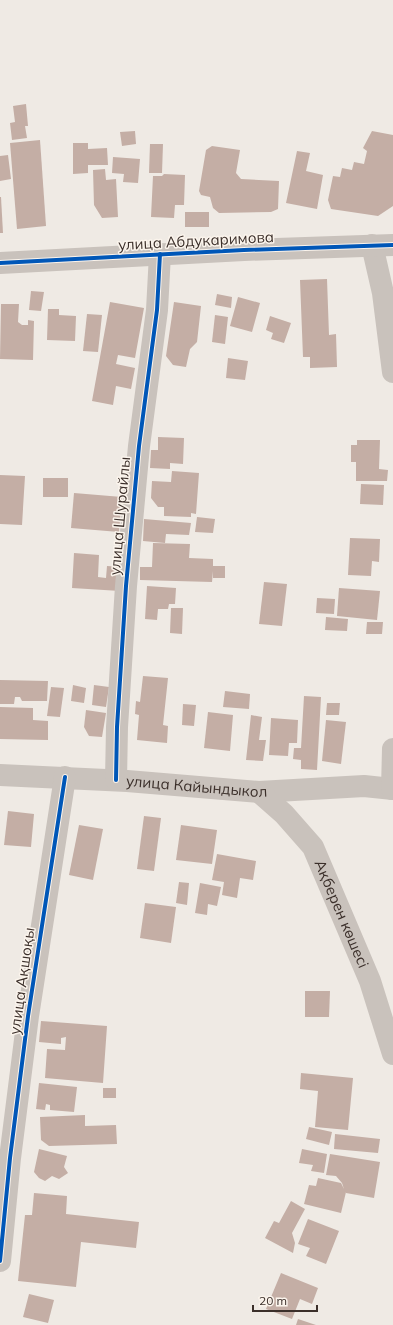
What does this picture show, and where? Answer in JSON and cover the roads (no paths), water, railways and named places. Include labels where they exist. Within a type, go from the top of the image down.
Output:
[{"type":"street","name":"улица Абдукаримова","points":[[0,263],[160,254],[382,245]]},
{"type":"street","points":[[382,245],[383,293],[393,372]]},
{"type":"street","name":"улица Шурайлы","points":[[116,780],[117,727],[126,586],[139,446],[157,310],[160,254]]},
{"type":"street","points":[[392,789],[393,749]]},
{"type":"street","name":"улица Кайындыкол","points":[[0,775],[116,780],[259,792],[364,786],[392,789]]},
{"type":"street","name":"улица Ақшоқы","points":[[0,1260],[10,1158],[28,1016],[65,777]]},
{"type":"street","name":"Ақберен көшесі","points":[[259,792],[284,814],[312,847],[370,981],[393,1054]]}]
